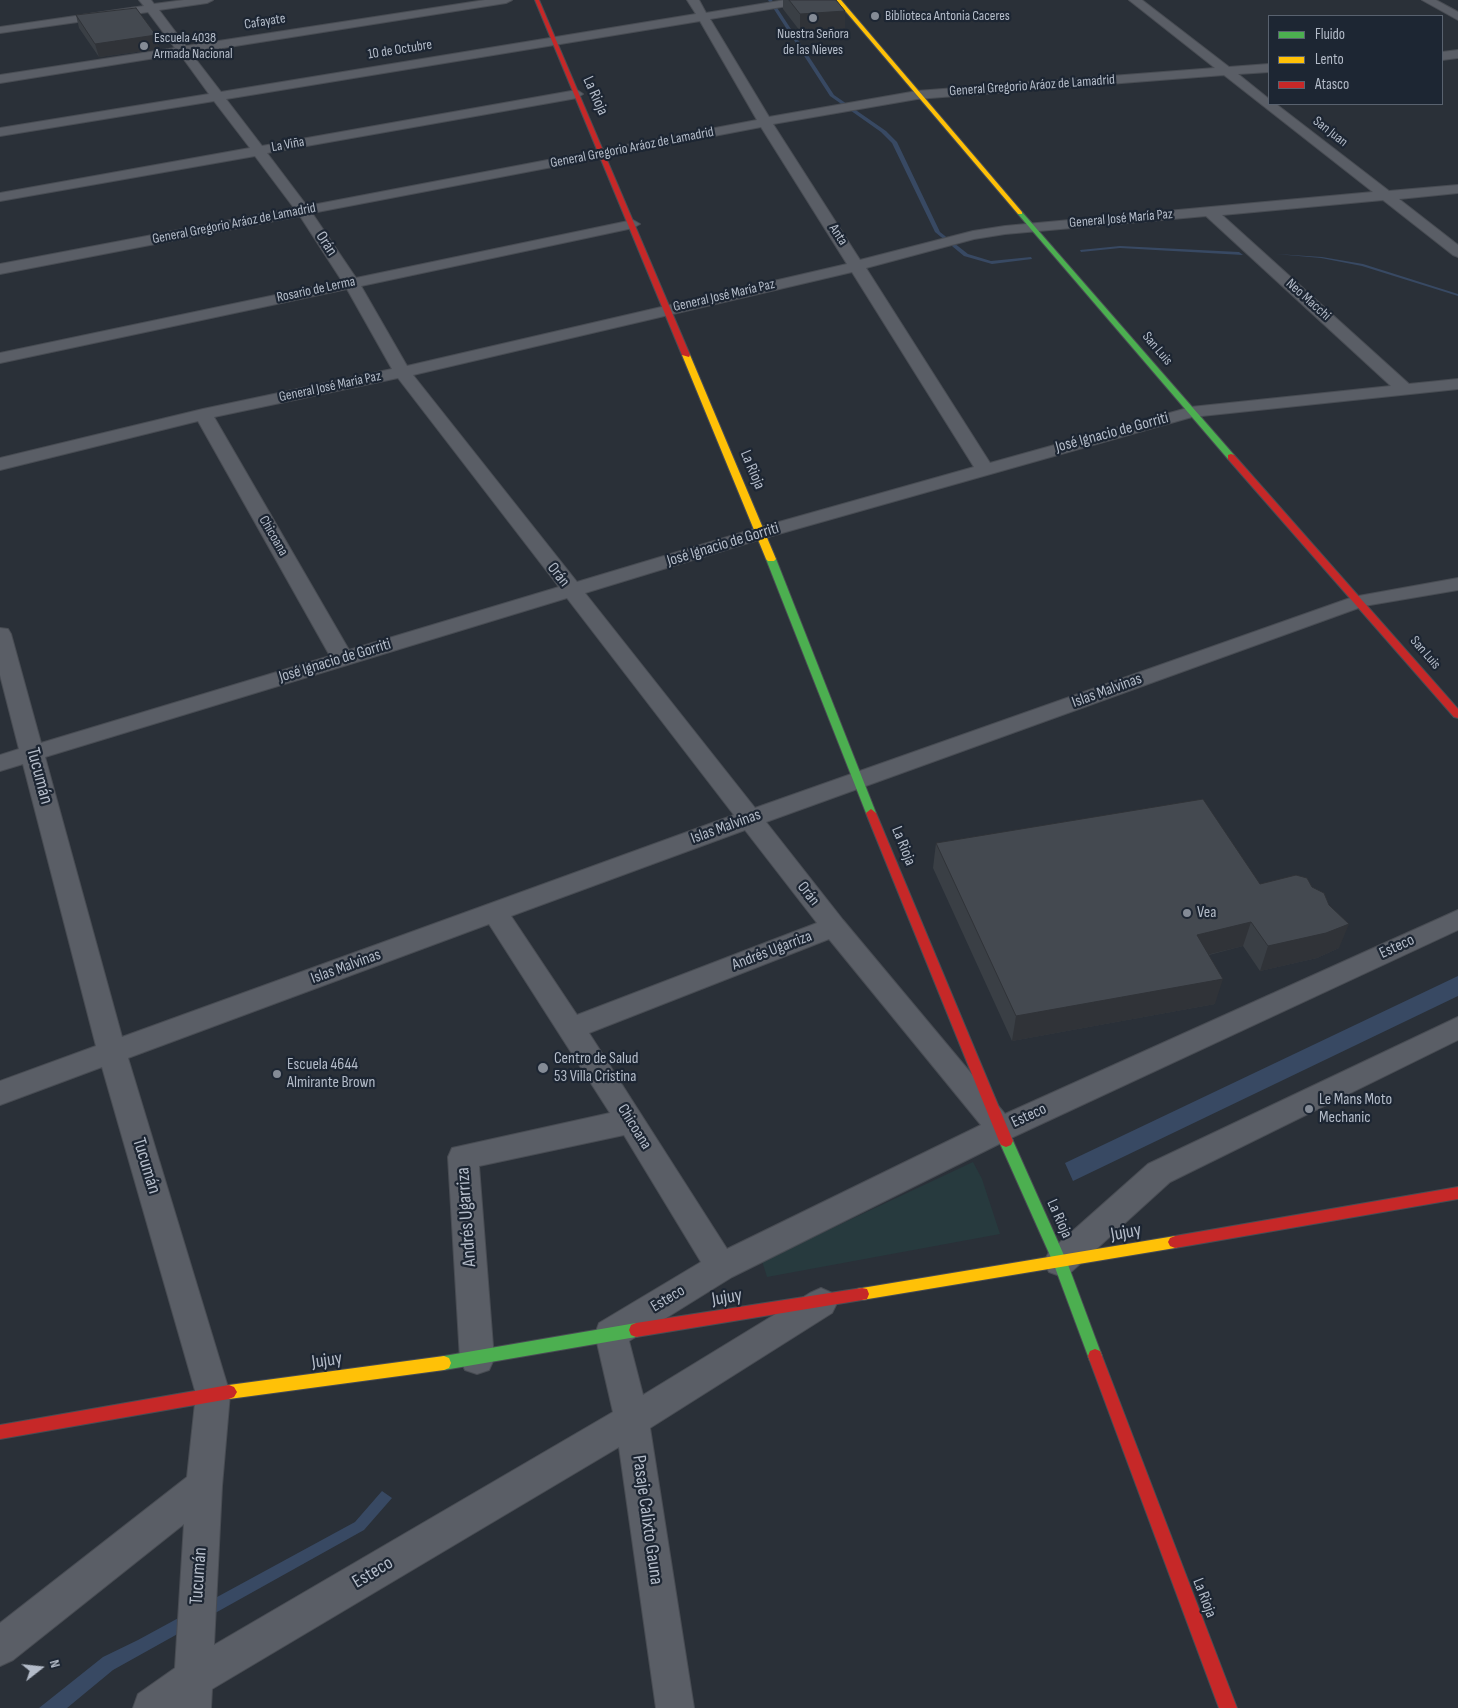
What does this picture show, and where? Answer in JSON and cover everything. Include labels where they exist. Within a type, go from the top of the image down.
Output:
[{"type":"street","points":[[0,30],[148,4],[207,0]]},
{"type":"street","name":"Cafayate","points":[[0,79],[506,0]]},
{"type":"street","name":"La Rioja","points":[[537,0],[633,224],[666,310],[762,533],[858,780],[1001,1129],[1060,1262],[1228,1708]]},
{"type":"street","name":"Anta","points":[[693,0],[765,122],[985,469]]},
{"type":"street","name":"10 de Octubre","points":[[0,132],[805,0]]},
{"type":"street","name":"San Luis","points":[[838,0],[917,95],[1035,227],[1191,412],[1360,600],[1458,714]]},
{"type":"street","name":"San Juan","points":[[1136,0],[1268,105]]},
{"type":"street","points":[[1428,0],[1458,17]]},
{"type":"street","name":"Orán","points":[[148,4],[260,150],[303,210],[351,282],[402,372],[748,819],[834,927],[1001,1129]]},
{"type":"street","points":[[1443,56],[1458,54]]},
{"type":"street","name":"General Gregorio Aráoz de Lamadrid","points":[[0,269],[765,122],[917,95],[1268,68]]},
{"type":"street","name":"La Viña","points":[[0,197],[577,94]]},
{"type":"street","name":"San Juan","points":[[1269,105],[1383,196],[1458,252]]},
{"type":"street","name":"General José María Paz","points":[[0,464],[203,414],[402,372],[857,266],[973,235],[1035,227],[1458,189]]},
{"type":"street","name":"Neo Macchi","points":[[1210,211],[1406,390]]},
{"type":"street","name":"Rosario de Lerma","points":[[0,358],[351,282],[633,224]]},
{"type":"street","name":"José Ignacio de Gorriti","points":[[0,763],[342,658],[571,592],[762,533],[1191,412],[1458,384]]},
{"type":"street","name":"Chicoana","points":[[203,414],[342,658]]},
{"type":"street","name":"Islas Malvinas","points":[[0,1093],[748,819],[1360,600],[1458,584]]},
{"type":"street","name":"Tucumán","points":[[0,634],[112,1053],[213,1394],[204,1486],[193,1682]]},
{"type":"street","name":"Chicoana","points":[[495,912],[631,1122],[721,1267]]},
{"type":"street","name":"Esteco","points":[[611,1334],[721,1267],[1001,1129],[1458,918]]},
{"type":"street","name":"Andrés Ugarriza","points":[[571,1029],[834,927]]},
{"type":"street","points":[[1060,1262],[1159,1173],[1458,1028]]},
{"type":"street","name":"Andrés Ugarriza","points":[[477,1359],[463,1158],[631,1122]]},
{"type":"street","name":"Jujuy","points":[[0,1432],[213,1394],[477,1359],[611,1334],[1060,1262],[1458,1193]]},
{"type":"street","name":"Esteco","points":[[152,1708],[632,1420],[827,1300]]},
{"type":"street","name":"Pasaje Calixto Gauna","points":[[611,1334],[632,1420],[674,1708]]},
{"type":"street","points":[[0,1647],[204,1486]]},
{"type":"green space","points":[[973,1162],[982,1179],[1000,1234],[767,1277],[762,1261]]},
{"type":"water","points":[[768,0],[772,0],[834,95],[886,131],[897,142],[940,232],[968,254],[991,261],[1031,257],[1032,259],[992,264],[964,256],[935,232],[892,143],[881,132],[830,96]]},
{"type":"water","points":[[1120,246],[1239,252],[1243,255],[1120,248],[1081,252],[1080,250]]},
{"type":"water","points":[[1276,254],[1322,257],[1363,264],[1458,294],[1458,296],[1362,266],[1321,258]]},
{"type":"water","points":[[1458,976],[1458,996],[1073,1181],[1065,1163]]},
{"type":"water","points":[[382,1491],[392,1498],[364,1530],[113,1670],[67,1708],[39,1708],[103,1657],[138,1640],[355,1522]]},
{"type":"building","points":[[789,0],[836,0],[845,11],[800,14]]},
{"type":"building","points":[[136,8],[156,35],[95,44],[76,15]]},
{"type":"building","points":[[1203,799],[1260,884],[1296,875],[1307,878],[1312,887],[1324,893],[1329,905],[1349,924],[1326,933],[1268,946],[1251,922],[1197,935],[1223,979],[1016,1016],[936,843]]},
{"type":"traffic: fast","points":[[1020,213],[1231,457]]},
{"type":"traffic: fast","points":[[771,559],[871,813]]},
{"type":"traffic: fast","points":[[1006,1141],[1060,1262],[1095,1356]]},
{"type":"traffic: fast","points":[[444,1363],[636,1330]]},
{"type":"traffic: slow","points":[[838,0],[1020,213]]},
{"type":"traffic: slow","points":[[686,355],[771,559]]},
{"type":"traffic: slow","points":[[862,1294],[1175,1242]]},
{"type":"traffic: slow","points":[[229,1392],[444,1363]]},
{"type":"traffic: jam","points":[[537,0],[686,355]]},
{"type":"traffic: jam","points":[[1231,457],[1458,715]]},
{"type":"traffic: jam","points":[[871,813],[1006,1141]]},
{"type":"traffic: jam","points":[[1175,1242],[1458,1193]]},
{"type":"traffic: jam","points":[[636,1330],[862,1294]]},
{"type":"traffic: jam","points":[[1095,1356],[1228,1708]]},
{"type":"traffic: jam","points":[[0,1432],[229,1392]]},
{"type":"place","name":"Biblioteca Antonia Caceres","points":[[875,16]]},
{"type":"place","name":"Nuestra Señora de las Nieves","points":[[813,18]]},
{"type":"place","name":"Escuela 4038 Armada Nacional","points":[[144,46]]},
{"type":"place","name":"Vea","points":[[1187,913]]},
{"type":"place","name":"Centro de Salud 53 Villa Cristina","points":[[543,1068]]},
{"type":"place","name":"Escuela 4644 Almirante Brown","points":[[277,1074]]},
{"type":"place","name":"Le Mans Moto Mechanic","points":[[1309,1109]]}]
